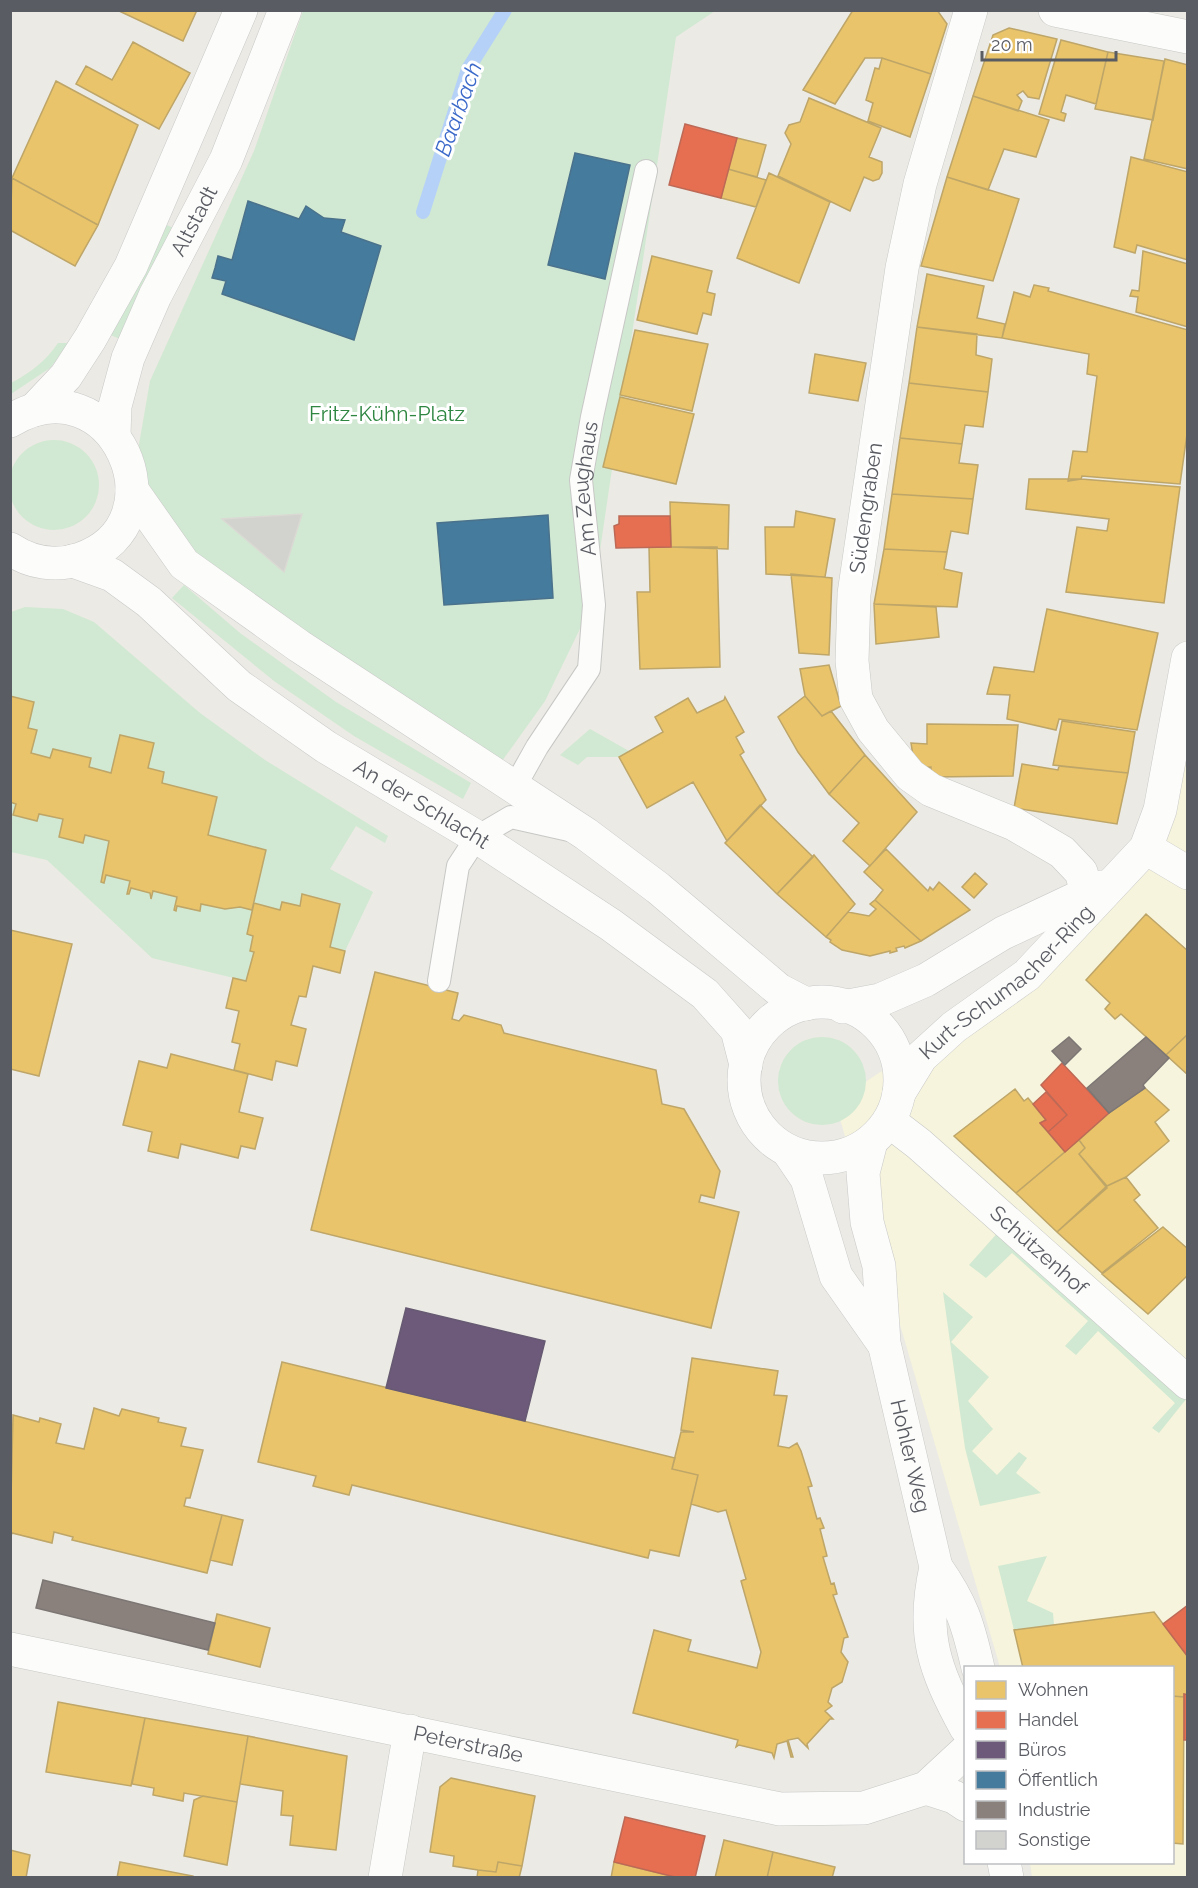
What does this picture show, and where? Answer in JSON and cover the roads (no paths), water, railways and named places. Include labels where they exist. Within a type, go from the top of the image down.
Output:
[{"type":"street","name":"Altstadt","points":[[22,416],[66,376],[90,339],[131,266],[241,10]]},
{"type":"street","name":"Altstadt","points":[[114,434],[115,406],[128,358],[155,296],[226,160],[285,10]]},
{"type":"street","name":"Südengraben","points":[[971,10],[920,184],[902,268],[854,594],[852,661],[856,699],[873,730],[910,776],[931,790],[1014,824],[1062,852],[1081,872],[1085,885],[1082,896]]},
{"type":"street","points":[[1055,10],[1188,38]]},
{"type":"street","points":[[20,559],[73,561],[96,552],[115,536],[127,514],[132,490],[128,460],[114,434],[99,421],[82,412],[53,407],[22,416]]},
{"type":"street","points":[[132,490],[184,564],[299,646],[586,834],[686,910],[779,990],[806,1004]]},
{"type":"street","name":"An der Schlacht","points":[[73,561],[112,575],[140,595],[239,686],[326,747],[477,837],[611,925],[705,994],[737,1030],[747,1065]]},
{"type":"street","name":"Kurt-Schumacher-Ring","points":[[886,1118],[921,1057],[954,1027],[1027,975],[1146,848],[1160,810],[1188,658]]},
{"type":"street","points":[[1146,848],[1188,873]]},
{"type":"street","name":"Kurt-Schumacher-Ring","points":[[843,1006],[880,1000],[926,980],[1004,933],[1121,877]]},
{"type":"street","points":[[806,1004],[843,1006],[867,1017],[890,1042],[898,1066],[886,1118],[836,1157],[810,1158],[788,1151],[765,1135],[748,1103],[747,1065],[758,1033],[770,1020],[788,1009],[806,1004]]},
{"type":"street","name":"Hohler Weg","points":[[886,1118],[863,1173],[867,1222],[879,1266],[884,1343],[936,1568],[956,1595],[969,1628],[978,1666]]},
{"type":"street","name":"Schützenhof","points":[[886,1118],[919,1144],[1188,1383]]},
{"type":"street","name":"Hohler Weg","points":[[788,1151],[807,1179],[836,1276],[884,1343]]},
{"type":"street","name":"Hohler Weg","points":[[936,1568],[928,1601],[930,1637],[944,1688],[964,1724]]},
{"type":"street","name":"Peterstraße","points":[[10,1649],[780,1809],[864,1808],[926,1788],[964,1753]]},
{"type":"street","points":[[385,1878],[410,1731]]},
{"type":"street","points":[[926,1788],[954,1797],[964,1804]]},
{"type":"lane","name":"Am Zeughaus","points":[[514,788],[537,747],[589,669],[594,605],[582,480],[592,417],[646,171]]},
{"type":"lane","points":[[439,981],[458,866],[477,837],[511,817],[586,834]]},
{"type":"waterway","name":"Baarbach","points":[[423,212],[468,69],[505,10]]},
{"type":"park label","name":"Fritz-Kühn-Platz","points":[[387,414]]}]
